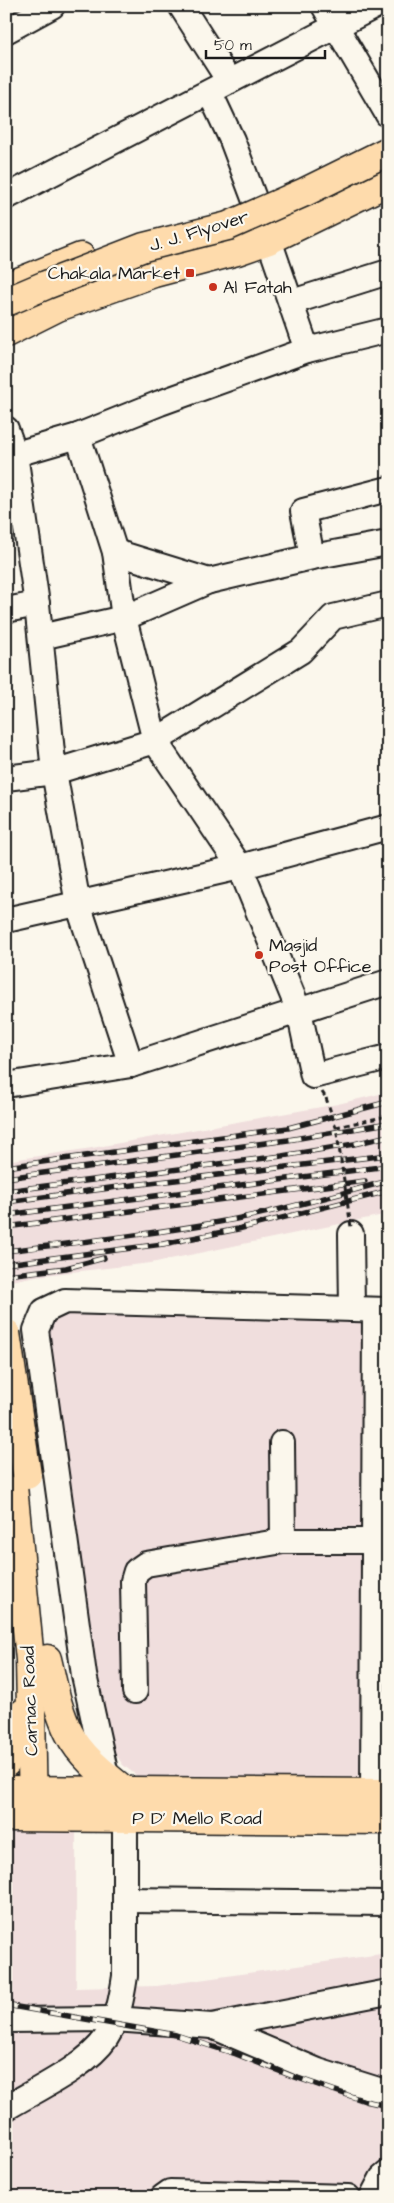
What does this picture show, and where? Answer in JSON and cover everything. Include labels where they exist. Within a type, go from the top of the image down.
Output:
[{"type":"main road","points":[[6,287],[41,272],[142,236],[222,214],[255,201],[283,195],[388,142]]},
{"type":"main road","name":"J. J. Flyover","points":[[6,302],[144,248],[228,226],[305,192],[388,151]]},
{"type":"main road","points":[[6,314],[53,293],[150,258],[232,236],[312,203],[388,164]]},
{"type":"main road","points":[[6,333],[58,308],[154,273],[237,251],[269,240],[388,182]]},
{"type":"main road","points":[[6,1333],[39,1659],[69,1734],[84,1754],[115,1783]]},
{"type":"main road","points":[[6,1437],[20,1476]]},
{"type":"main road","points":[[6,1763],[17,1736],[25,1702],[39,1659]]},
{"type":"main road","name":"Carnac Road","points":[[39,1659],[42,1804]]},
{"type":"main road","name":"P D' Mello Road","points":[[6,1817],[42,1804],[115,1783],[381,1793]]},
{"type":"main road","points":[[6,1790],[42,1804]]},
{"type":"main road","name":"P D' Mello Road","points":[[42,1804],[125,1818],[388,1820]]},
{"type":"street","points":[[6,31],[52,6]]},
{"type":"street","points":[[181,6],[220,87],[232,140],[255,201]]},
{"type":"street","points":[[6,197],[220,87],[330,16],[375,6]]},
{"type":"street","points":[[330,16],[388,115]]},
{"type":"street","points":[[269,240],[307,350]]},
{"type":"street","points":[[292,302],[388,272]]},
{"type":"street","points":[[10,456],[78,436],[160,403],[307,350],[388,330]]},
{"type":"street","points":[[6,429],[37,604],[54,772],[78,904],[131,1065]]},
{"type":"street","points":[[78,436],[115,552],[124,618],[155,741],[240,867],[299,1011],[313,1076],[388,1057]]},
{"type":"street","points":[[312,557],[303,511],[388,489]]},
{"type":"street","points":[[41,637],[124,618],[209,581],[312,557],[388,543]]},
{"type":"street","points":[[115,552],[209,581]]},
{"type":"street","points":[[6,610],[37,604]]},
{"type":"street","points":[[6,778],[54,772],[155,741],[301,652],[333,617],[388,604]]},
{"type":"street","points":[[6,920],[240,867],[388,827]]},
{"type":"street","points":[[6,1085],[131,1065],[388,982]]},
{"type":"street","points":[[351,1231],[372,1310],[374,1541],[381,1793]]},
{"type":"street","points":[[6,2108],[90,2057],[107,2036],[120,2003],[125,1976],[125,1818],[84,1675],[36,1330],[44,1311],[64,1300],[372,1310]]},
{"type":"street","points":[[282,1444],[283,1541]]},
{"type":"street","points":[[135,1691],[133,1581],[136,1571],[146,1564],[283,1541],[374,1541]]},
{"type":"street","points":[[125,1900],[388,1902]]},
{"type":"street","points":[[6,2020],[114,2019],[212,2026],[388,1992]]},
{"type":"street","points":[[212,2026],[318,2071],[388,2093]]},
{"type":"street","points":[[163,2197],[170,2192],[348,2197]]},
{"type":"path","points":[[326,1098],[336,1127],[351,1231]]},
{"type":"path","points":[[336,1127],[388,1116]]},
{"type":"shaded area","points":[[388,1092],[388,1214],[151,1263],[36,1276],[6,1282],[6,1161],[92,1148],[338,1104]]},
{"type":"shaded area","points":[[69,1307],[366,1315],[365,1778],[141,1779],[123,1765],[106,1740],[98,1708],[46,1331],[53,1316]]},
{"type":"shaded area","points":[[76,1831],[76,1988],[157,1986],[388,1953],[388,2197],[6,2197],[6,1832]]},
{"type":"railway","points":[[6,1167],[288,1128],[388,1102]]},
{"type":"railway","points":[[6,1178],[288,1140],[388,1123]]},
{"type":"railway","points":[[6,1191],[282,1156],[354,1144],[388,1136]]},
{"type":"railway","points":[[6,1202],[388,1155]]},
{"type":"railway","points":[[6,1215],[388,1166]]},
{"type":"railway","points":[[6,1227],[365,1181]]},
{"type":"railway","points":[[6,1251],[93,1241],[236,1219],[388,1181]]},
{"type":"railway","points":[[6,1264],[163,1244],[238,1229],[388,1191]]},
{"type":"railway","points":[[6,1275],[66,1268],[104,1258]]},
{"type":"railway","points":[[6,2005],[176,2035],[236,2054],[292,2076],[365,2101],[388,2106]]},
{"type":"place","name":"Chakala Market","points":[[190,273]]},
{"type":"place","name":"Al Fatah","points":[[213,287]]},
{"type":"place","name":"Masjid Post Office","points":[[259,955]]}]
